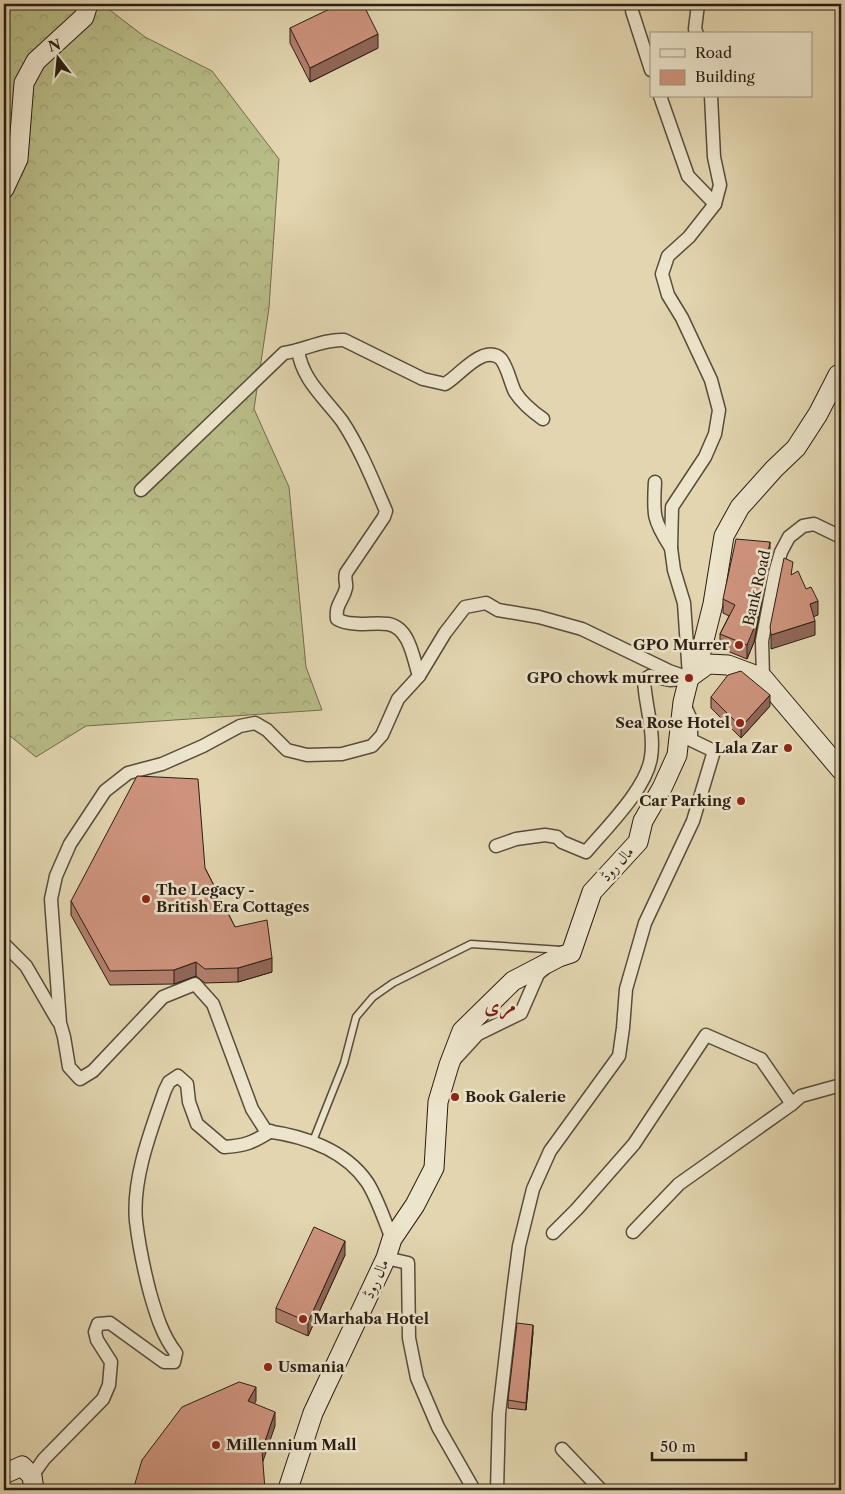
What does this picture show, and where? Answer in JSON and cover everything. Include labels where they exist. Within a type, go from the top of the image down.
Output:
[{"type":"main road","points":[[4,189],[18,159],[24,83],[36,61],[84,17],[88,4]]},
{"type":"main road","name":"مال روڈ","points":[[290,1490],[289,1486],[313,1412],[386,1258],[392,1239],[416,1205],[434,1168],[438,1102],[449,1065],[462,1032],[513,981],[565,955],[592,892],[638,842],[643,821],[666,780],[677,755],[683,702],[689,678],[700,656],[709,621],[724,536],[740,507],[796,448],[818,414],[838,375],[841,373]]},
{"type":"main road","points":[[689,678],[708,664],[728,665],[763,678],[841,770]]},
{"type":"main road","points":[[4,1474],[22,1466],[33,1483]]},
{"type":"street","points":[[696,32],[698,4]]},
{"type":"street","points":[[632,11],[650,67]]},
{"type":"street","points":[[661,98],[688,176],[715,204]]},
{"type":"street","points":[[689,678],[684,603],[674,570],[671,548],[672,507],[705,457],[715,434],[719,410],[710,380],[682,318],[668,295],[662,274],[668,256],[689,237],[715,204],[720,185],[714,157],[711,98]]},
{"type":"street","points":[[141,490],[284,352],[298,350],[334,339],[344,340],[422,379],[445,384],[478,358],[493,354],[501,359],[516,393],[531,410],[544,419]]},
{"type":"street","points":[[298,350],[300,360],[316,392],[342,421],[366,464],[386,511],[384,517],[346,572],[344,580],[346,587],[336,610],[337,618],[344,623],[388,624],[398,628],[404,633],[419,676]]},
{"type":"street","points":[[655,482],[654,511],[658,528],[671,548]]},
{"type":"street","name":"Bank Road","points":[[763,678],[762,641],[775,573],[781,552],[789,537],[803,526],[814,524],[841,537]]},
{"type":"street","points":[[392,1239],[368,1183],[352,1163],[313,1141],[266,1131],[252,1109],[213,1004],[195,984],[163,997],[93,1071],[80,1079],[69,1067],[60,1023],[51,899],[56,876],[70,844],[105,792],[128,773],[162,764],[203,746],[240,726],[254,724],[267,730],[287,750],[307,755],[342,754],[372,746],[382,735],[398,699],[419,676],[445,633],[465,607],[486,603],[498,610],[539,617],[582,629],[669,671],[689,678]]},
{"type":"street","points":[[496,846],[516,839],[545,835],[557,837],[586,852],[637,789],[647,771],[651,756],[651,739],[644,680],[650,676],[670,680],[689,678]]},
{"type":"street","points":[[497,1490],[500,1414],[519,1246],[534,1189],[550,1151],[619,1056],[626,990],[646,923],[693,821],[714,751],[691,740],[691,720],[683,702]]},
{"type":"street","points":[[4,944],[26,966],[60,1023]]},
{"type":"street","name":"مال روڈ","points":[[449,1065],[478,1034],[521,1013],[538,974],[565,955]]},
{"type":"street","points":[[553,1233],[577,1209],[634,1144],[706,1035],[761,1059],[792,1104]]},
{"type":"street","points":[[33,1483],[44,1459],[104,1399],[109,1385],[111,1362],[97,1340],[95,1332],[98,1324],[110,1324],[164,1362],[174,1362],[176,1353],[162,1330],[143,1266],[136,1220],[138,1187],[144,1154],[164,1090],[169,1082],[178,1076],[187,1084],[189,1102],[197,1124],[224,1146],[241,1146],[258,1140],[271,1132]]},
{"type":"street","points":[[634,1232],[679,1184],[801,1096],[841,1085]]},
{"type":"street","points":[[386,1258],[408,1263],[409,1338],[417,1378],[438,1427],[474,1490]]},
{"type":"street","points":[[562,1449],[601,1490]]},
{"type":"lane","points":[[313,1141],[344,1063],[356,1017],[373,997],[393,982],[470,944],[561,949],[565,955]]},
{"type":"green space","points":[[4,4],[102,4],[145,37],[212,71],[279,159],[269,308],[254,409],[289,487],[306,667],[322,710],[86,726],[36,757],[4,731]]},
{"type":"building","points":[[340,4],[363,4],[378,34],[310,68],[290,28]]},
{"type":"building","points":[[736,539],[770,542],[754,628],[747,645],[720,634],[735,605],[723,599]]},
{"type":"building","points":[[784,558],[793,562],[791,575],[798,571],[806,589],[811,587],[818,601],[810,604],[815,621],[771,635],[770,627]]},
{"type":"building","name":"Sea Rose Hotel","points":[[741,671],[770,695],[741,727],[711,697],[728,675]]},
{"type":"building","name":"The Legacy - British Era Cottages","points":[[137,776],[198,779],[205,868],[235,927],[267,920],[272,958],[238,968],[205,969],[196,962],[174,970],[110,971],[71,901]]},
{"type":"building","points":[[314,1227],[345,1241],[308,1322],[276,1308]]},
{"type":"building","points":[[517,1323],[533,1325],[526,1403],[508,1400]]},
{"type":"building","name":"Millennium Mall","points":[[239,1382],[256,1387],[248,1401],[275,1412],[262,1450],[265,1490],[133,1490],[142,1460],[182,1407]]},
{"type":"place","name":"GPO Murrer","points":[[739,645]]},
{"type":"place","name":"GPO chowk murree","points":[[689,678]]},
{"type":"place","name":"Sea Rose Hotel","points":[[740,723]]},
{"type":"place","name":"Lala Zar","points":[[788,748]]},
{"type":"place","name":"Car Parking","points":[[741,801]]},
{"type":"place","name":"The Legacy - British Era Cottages","points":[[146,899]]},
{"type":"place","name":"Book Galerie","points":[[455,1097]]},
{"type":"place","name":"Marhaba Hotel","points":[[303,1319]]},
{"type":"place","name":"Usmania","points":[[268,1367]]},
{"type":"place","name":"Millennium Mall","points":[[216,1445]]},
{"type":"district","name":"مری","points":[[500,1005]]}]
